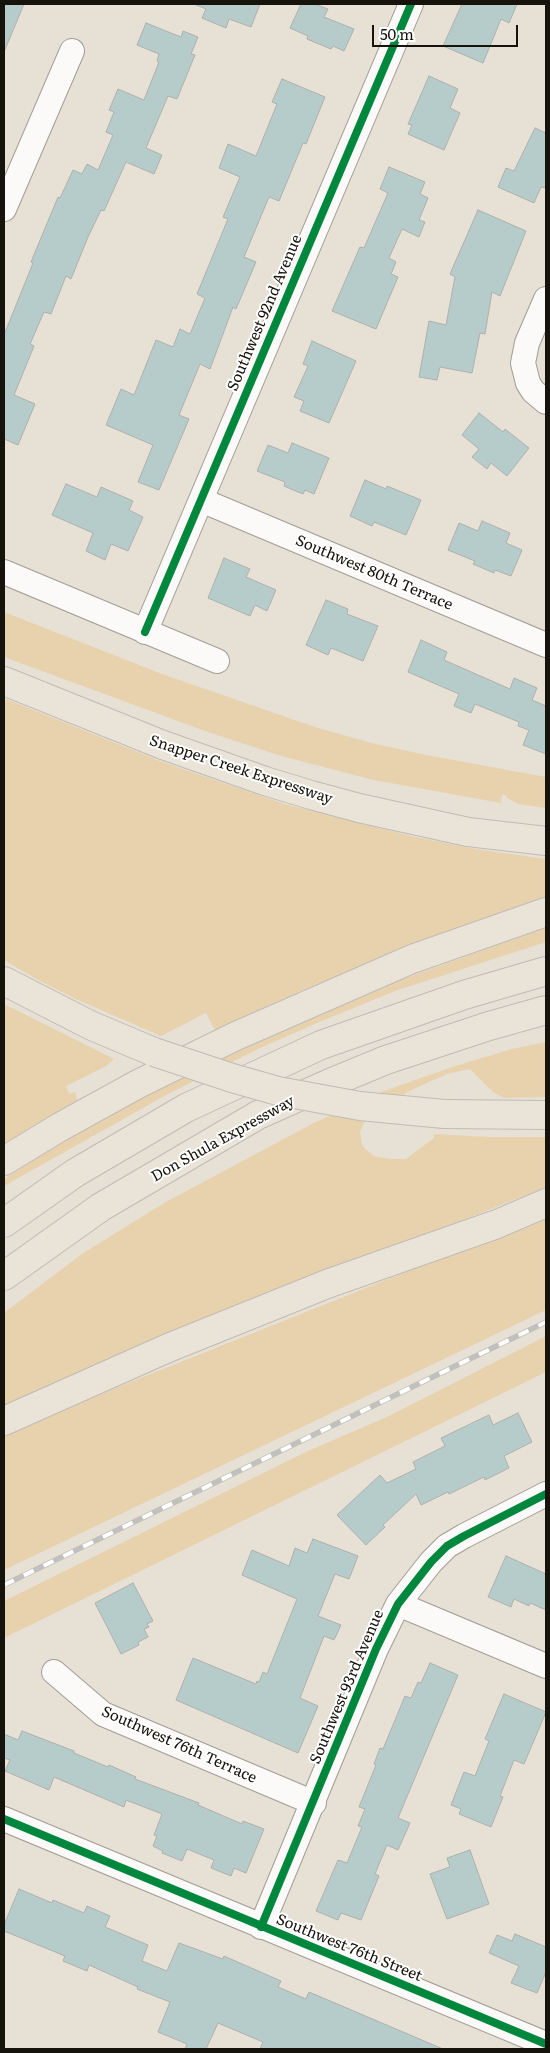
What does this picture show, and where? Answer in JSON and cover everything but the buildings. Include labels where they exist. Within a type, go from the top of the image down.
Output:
[{"type":"highway","name":"Snapper Creek Expressway","points":[[4,680],[163,745],[265,781],[359,808],[468,832],[546,840]]},
{"type":"highway","points":[[468,832],[546,826]]},
{"type":"highway","points":[[4,1161],[60,1127],[129,1089],[212,1048],[412,960],[546,912]]},
{"type":"highway","points":[[4,1223],[75,1173],[186,1108],[321,1044],[464,995],[546,971]]},
{"type":"highway","points":[[4,981],[92,1026],[154,1052],[278,1091],[360,1106],[444,1114],[546,1115]]},
{"type":"highway","name":"Don Shula Expressway","points":[[4,1276],[101,1207],[258,1116],[330,1082],[386,1060],[472,1031],[546,1010]]},
{"type":"highway","points":[[4,1421],[168,1348],[327,1284],[497,1224],[546,1203]]},
{"type":"street","name":"Southwest 92nd Avenue","points":[[144,632],[411,4]]},
{"type":"street","points":[[4,209],[72,51]]},
{"type":"street","points":[[546,299],[525,352],[523,363],[528,383],[533,391],[546,402]]},
{"type":"street","name":"Southwest 80th Terrace","points":[[201,500],[546,645]]},
{"type":"street","points":[[4,572],[217,661]]},
{"type":"street","name":"Southwest 93rd Avenue","points":[[262,1926],[376,1649],[398,1604],[425,1569],[447,1546],[546,1494]]},
{"type":"street","points":[[398,1604],[546,1666]]},
{"type":"street","name":"Southwest 76th Terrace","points":[[54,1672],[103,1714],[314,1803]]},
{"type":"street","name":"Southwest 76th Street","points":[[4,1819],[546,2044]]},
{"type":"shaded area","points":[[4,612],[162,674],[315,727],[371,743],[426,755],[546,777],[546,808],[518,804],[507,798],[506,795],[502,795],[501,803],[374,780],[281,756],[205,731],[4,657]]},
{"type":"shaded area","points":[[6,699],[165,763],[285,804],[411,836],[476,849],[546,859],[546,942],[395,991],[258,1049],[168,1094],[4,1186],[4,1179],[64,1140],[221,1055],[376,989],[488,948],[479,923],[312,986],[215,1030],[206,1013],[161,1036],[78,1000],[38,980],[4,960],[4,705]]},
{"type":"shaded area","points":[[4,1004],[114,1059],[106,1066],[66,1086],[69,1094],[75,1092],[78,1103],[4,1149]]},
{"type":"shaded area","points":[[546,1042],[546,1097],[504,1098],[493,1092],[470,1069],[447,1074],[407,1092],[369,1118],[364,1123],[360,1132],[362,1145],[365,1149],[374,1156],[389,1159],[406,1159],[434,1138],[434,1134],[489,1137],[546,1137],[546,1187],[110,1361],[4,1406],[4,1313],[82,1254],[164,1203],[312,1124],[384,1091],[455,1066],[512,1049]]},
{"type":"shaded area","points":[[546,1216],[546,1310],[4,1570],[4,1436],[118,1387]]},
{"type":"shaded area","points":[[546,1336],[546,1372],[4,1638],[4,1601],[308,1451],[389,1416]]},
{"type":"railway","points":[[4,1585],[546,1322]]},
{"type":"cycle path","points":[[145,632],[411,4]]},
{"type":"cycle path","points":[[261,1927],[376,1649],[398,1604],[431,1562],[447,1546],[546,1494]]},
{"type":"cycle path","points":[[4,1819],[546,2044]]}]
